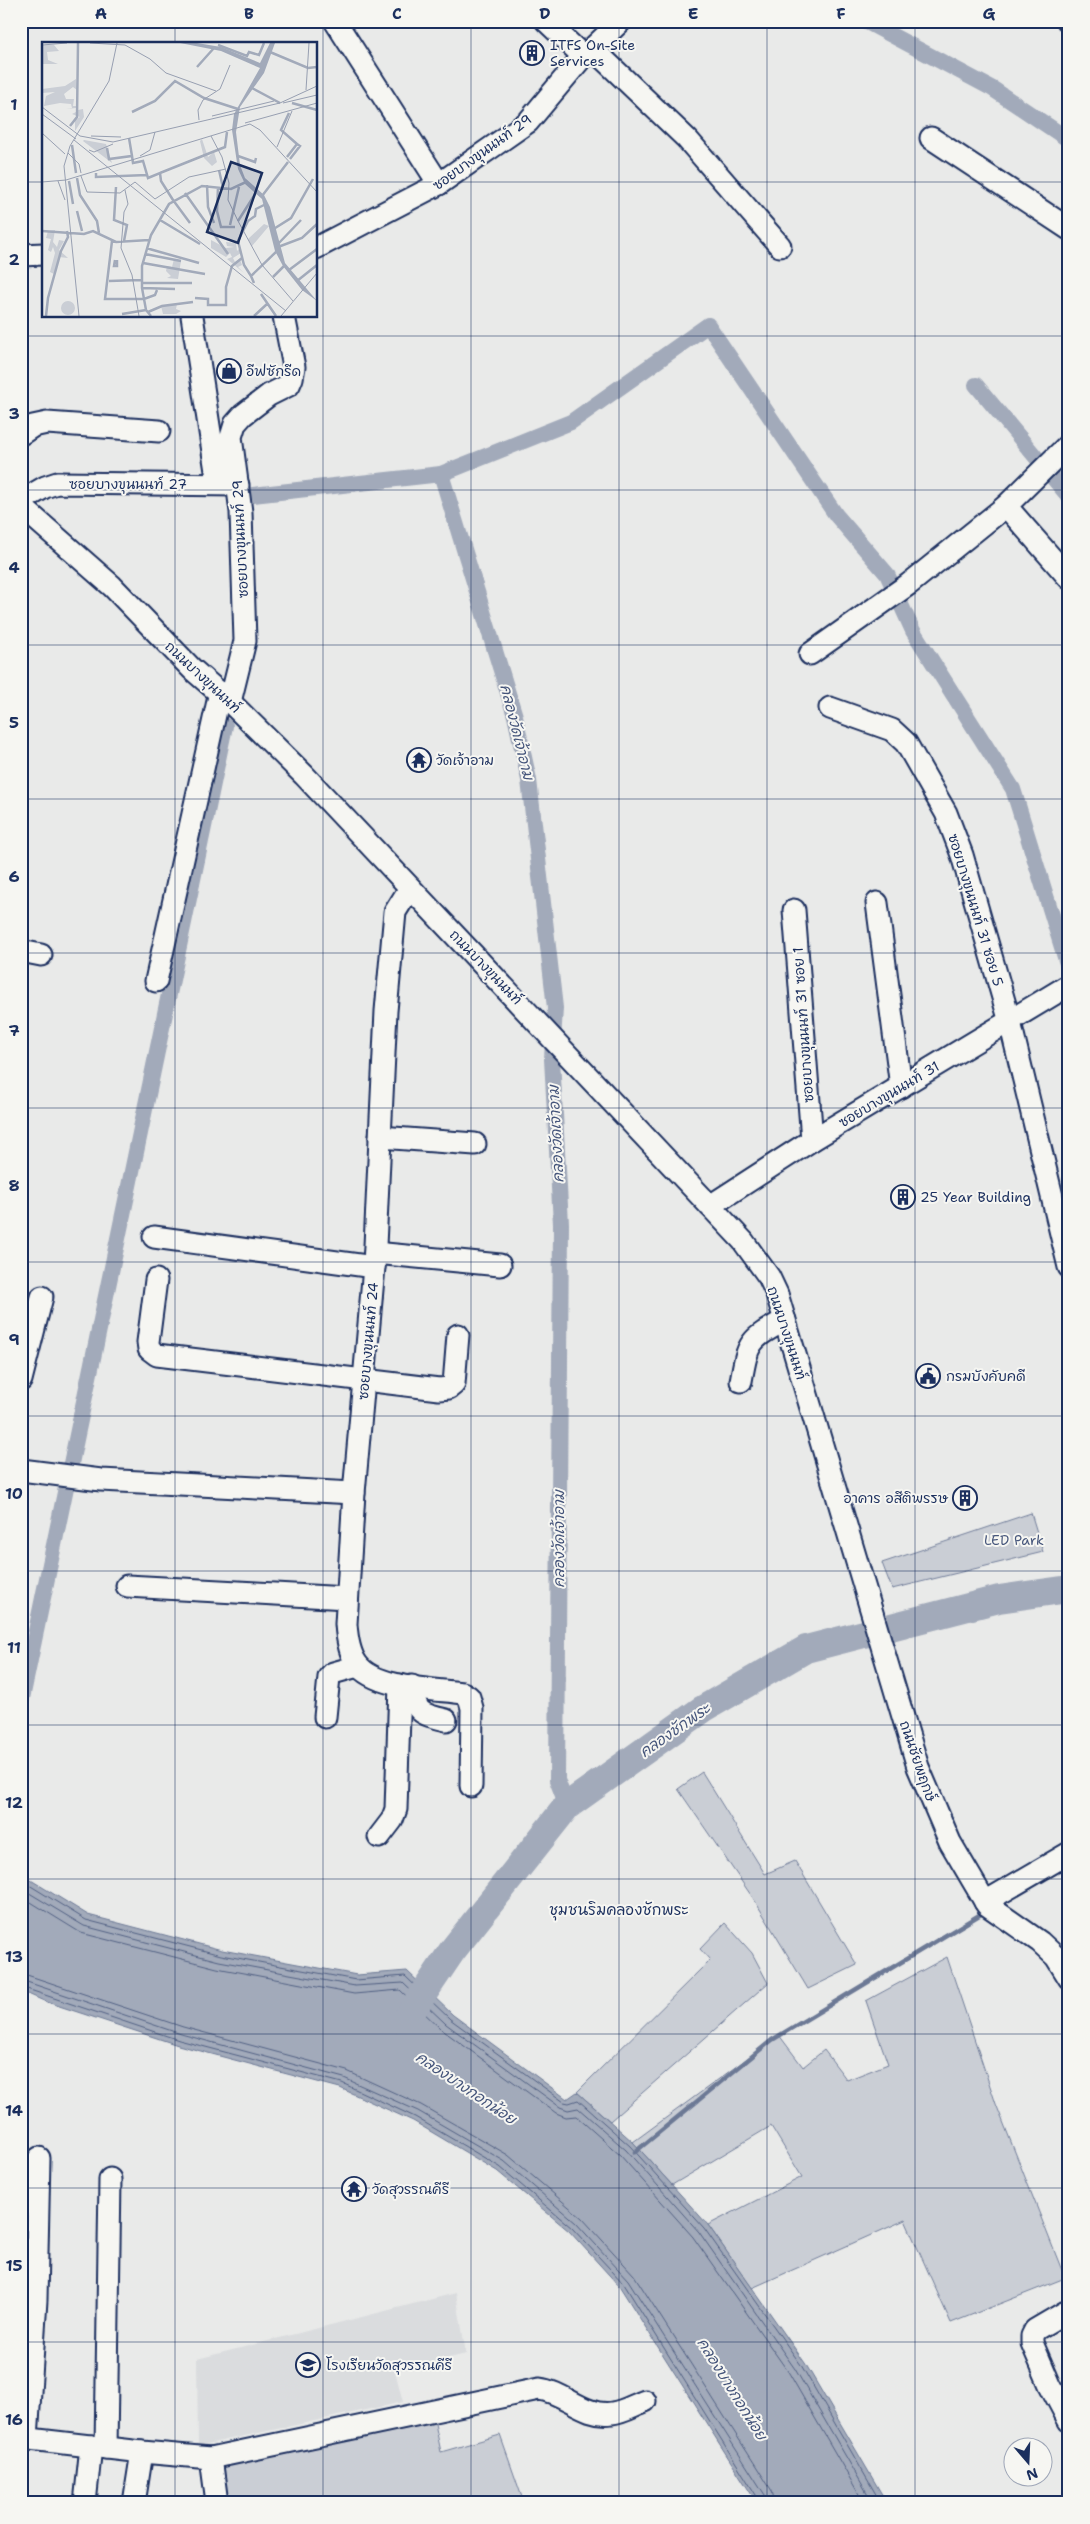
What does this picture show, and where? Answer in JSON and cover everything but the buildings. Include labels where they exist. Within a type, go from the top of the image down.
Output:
[{"type":"street","points":[[334,21],[439,184]]},
{"type":"street","points":[[546,21],[588,53],[687,139],[780,246]]},
{"type":"street","name":"ซอยบางขุนนนท์ 29","points":[[318,247],[439,184],[528,122],[588,53],[621,21]]},
{"type":"street","points":[[931,138],[1069,229]]},
{"type":"street","points":[[21,255],[42,254]]},
{"type":"street","points":[[192,318],[234,493]]},
{"type":"street","name":"ซอยบางขุนนนท์ 29","points":[[156,981],[225,697],[245,641],[230,438],[235,424],[268,395],[288,385],[292,378],[294,367],[284,318]]},
{"type":"street","points":[[21,434],[33,426],[47,423],[159,431]]},
{"type":"street","points":[[810,654],[909,584],[1006,506],[1069,444]]},
{"type":"street","name":"ซอยบางขุนนนท์ 27","points":[[21,501],[45,487],[57,483],[234,493]]},
{"type":"street","name":"ถนนบางขุนนนท์","points":[[21,506],[112,586],[192,669],[225,697],[348,820],[410,888],[744,1240],[768,1277],[785,1320],[837,1501]]},
{"type":"street","points":[[1006,506],[1069,578]]},
{"type":"street","name":"ซอยบางขุนนนท์ 31 ซอย 5","points":[[830,708],[892,730],[906,743],[946,813],[962,855],[1010,1022],[1069,1267]]},
{"type":"street","name":"ซอยบางขุนนนท์ 24","points":[[358,1666],[348,1641],[346,1598],[374,1260],[395,912],[410,888]]},
{"type":"street","points":[[877,903],[901,1087]]},
{"type":"street","name":"ซอยบางขุนนนท์ 31 ซอย 1","points":[[794,910],[812,1140]]},
{"type":"street","name":"ซอยบางขุนนนท์ 31","points":[[710,1206],[812,1140],[1066,987]]},
{"type":"street","points":[[380,1137],[475,1144]]},
{"type":"street","points":[[154,1237],[374,1260],[500,1265]]},
{"type":"street","points":[[156,1280],[148,1342],[152,1353],[439,1389],[449,1388],[454,1384],[458,1335]]},
{"type":"street","points":[[24,1367],[42,1297]]},
{"type":"street","points":[[741,1381],[748,1345],[758,1335],[785,1320]]},
{"type":"street","points":[[21,1470],[85,1479],[354,1493]]},
{"type":"street","name":"ถนนชัยพฤกษ์","points":[[837,1501],[918,1767],[950,1842],[985,1902],[999,1916],[1040,1942],[1056,1957],[1069,1978]]},
{"type":"street","points":[[127,1586],[346,1598]]},
{"type":"street","points":[[325,1717],[329,1677],[333,1673],[358,1666],[367,1674],[406,1686],[463,1693],[469,1697],[472,1708],[471,1786]]},
{"type":"street","points":[[406,1686],[418,1710],[426,1715],[446,1720]]},
{"type":"street","points":[[378,1837],[392,1820],[396,1809],[406,1686]]},
{"type":"street","points":[[985,1902],[1069,1853]]},
{"type":"street","points":[[39,2158],[36,2300],[24,2438],[211,2458],[539,2389],[561,2395],[583,2409],[601,2414],[614,2413],[645,2401]]},
{"type":"street","points":[[85,2503],[99,2447],[110,2179]]},
{"type":"street","points":[[1069,2310],[1035,2330],[1032,2336],[1032,2343],[1069,2421]]},
{"type":"street","points":[[134,2503],[142,2452]]},
{"type":"street","points":[[211,2458],[216,2503]]},
{"type":"shaded area","name":"โรงเรียนวัดสุวรรณคีรี","points":[[456,2293],[466,2354],[395,2371],[403,2402],[198,2446],[197,2359]]},
{"type":"green space","name":"LED Park","points":[[1031,1513],[1043,1552],[892,1589],[882,1563]]},
{"type":"green space","points":[[702,1772],[765,1874],[795,1861],[857,1965],[808,1989],[755,1901],[678,1789]]},
{"type":"green space","points":[[725,1923],[752,1953],[768,1983],[610,2121],[577,2092],[710,1960],[700,1949]]},
{"type":"green space","points":[[947,1957],[996,2104],[1065,2278],[951,2323],[905,2220],[752,2288],[708,2225],[802,2177],[771,2126],[672,2185],[633,2142],[779,2035],[803,2067],[824,2050],[847,2080],[888,2064],[866,2001]]},
{"type":"green space","points":[[434,2419],[441,2452],[500,2435],[524,2503],[225,2503],[221,2466]]},
{"type":"water","name":"คลองบางกอกน้อย","points":[[21,1874],[88,1915],[222,1950],[357,1975],[407,1971],[453,2015],[567,2099],[577,2092],[633,2142],[708,2225],[805,2363],[887,2503],[757,2503],[620,2287],[569,2231],[497,2171],[413,2121],[340,2088],[178,2045],[44,2001],[21,1991]]},
{"type":"waterway","points":[[865,21],[993,89],[1069,140]]},
{"type":"waterway","points":[[253,495],[441,474],[571,422],[708,325],[836,515],[887,574],[913,631],[1013,789],[1069,970]]},
{"type":"waterway","points":[[976,385],[1069,497]]},
{"type":"waterway","name":"คลองวัดเจ้าอาม","points":[[441,474],[515,716],[529,780],[555,1008],[552,1059],[561,1224],[557,1780],[567,1806]]},
{"type":"waterway","points":[[21,1703],[225,726]]},
{"type":"waterway","name":"คลองชักพระ","points":[[405,2021],[452,1951],[567,1806],[703,1709],[806,1649],[999,1599],[1069,1589]]},
{"type":"waterway","points":[[1065,1590],[1069,1598]]},
{"type":"waterway","points":[[635,2152],[772,2040],[981,1914]]},
{"type":"place","name":"ITFS On-Site Services","points":[[532,53]]},
{"type":"place","name":"อีฟซักรีด","points":[[229,371]]},
{"type":"place","name":"วัดเจ้าอาม","points":[[419,760]]},
{"type":"place","name":"25 Year Building","points":[[903,1197]]},
{"type":"place","name":"กรมบังคับคดี","points":[[928,1376]]},
{"type":"place","name":"อาคาร อสีติพรรษ","points":[[965,1498]]},
{"type":"place","name":"วัดสุวรรณคีรี","points":[[354,2189]]},
{"type":"place","name":"โรงเรียนวัดสุวรรณคีรี","points":[[308,2365]]},
{"type":"district","name":"ชุมชนริมคลองชักพระ","points":[[619,1910]]}]
